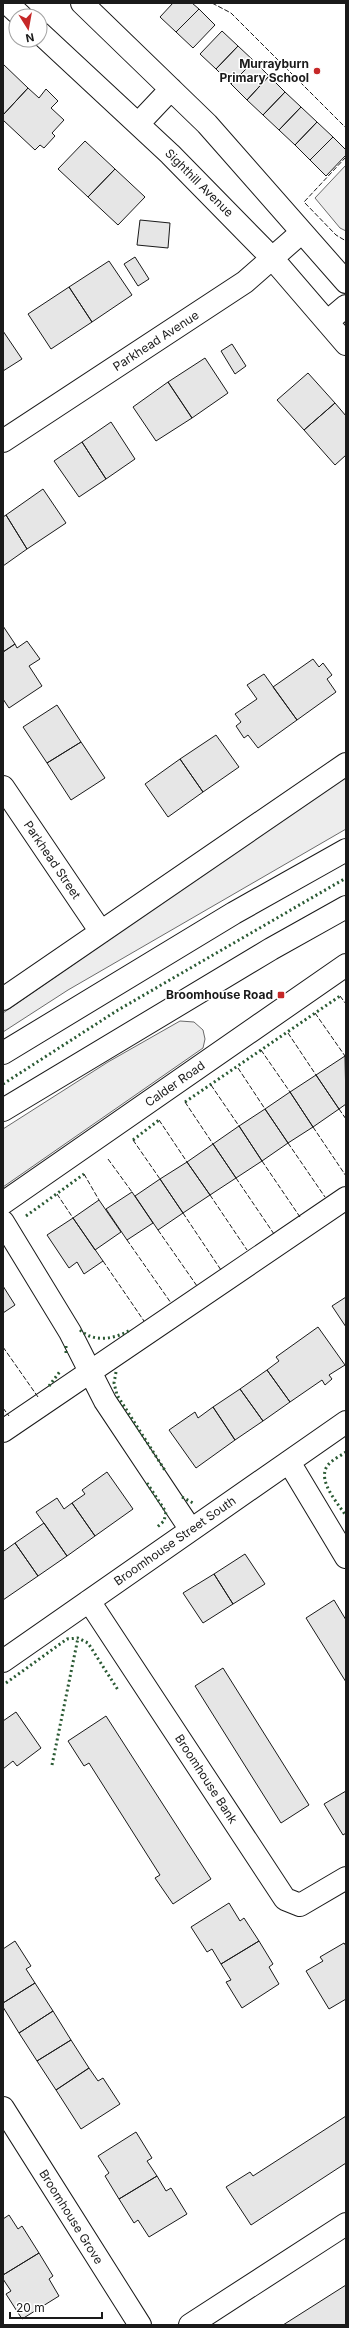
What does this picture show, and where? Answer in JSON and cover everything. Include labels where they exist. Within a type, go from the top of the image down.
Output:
[{"type":"street","points":[[82,3],[207,124],[346,282]]},
{"type":"street","name":"Sighthill Avenue","points":[[48,40],[170,154],[272,258],[346,344]]},
{"type":"street","points":[[138,124],[171,89]]},
{"type":"street","name":"Parkhead Avenue","points":[[3,442],[245,282],[302,232]]},
{"type":"street","points":[[327,322],[346,306]]},
{"type":"street","points":[[3,1000],[346,764]]},
{"type":"street","name":"Parkhead Street","points":[[3,787],[101,932]]},
{"type":"street","points":[[3,1053],[234,913],[346,850]]},
{"type":"street","points":[[3,1110],[271,949],[346,907]]},
{"type":"street","name":"Calder Road","points":[[3,1203],[346,965]]},
{"type":"street","points":[[3,1431],[346,1198]]},
{"type":"street","points":[[3,1222],[70,1332],[105,1401],[191,1530]]},
{"type":"street","name":"Broomhouse Street South","points":[[3,1661],[346,1422]]},
{"type":"street","points":[[289,1462],[346,1557]]},
{"type":"street","name":"Broomhouse Bank","points":[[89,1601],[285,1899],[300,1905],[346,1878]]},
{"type":"street","name":"Broomhouse Grove","points":[[3,2108],[140,2325]]},
{"type":"street","points":[[190,2325],[346,2224]]},
{"type":"shaded area","points":[[346,165],[346,231],[340,228],[315,198]]},
{"type":"shaded area","points":[[346,776],[346,829],[68,990],[3,1032],[3,1013]]},
{"type":"shaded area","points":[[180,1021],[194,1022],[203,1030],[205,1039],[203,1048],[3,1187],[3,1129],[108,1062]]},
{"type":"building","points":[[173,3],[192,3],[199,9],[176,32],[160,17]]},
{"type":"building","points":[[199,9],[215,25],[193,48],[176,32]]},
{"type":"building","points":[[222,31],[238,46],[216,69],[200,54]]},
{"type":"building","points":[[238,46],[254,61],[231,84],[216,69]]},
{"type":"building","points":[[254,61],[269,76],[247,100],[231,84]]},
{"type":"building","points":[[3,64],[28,88],[3,115]]},
{"type":"building","points":[[269,76],[285,92],[263,115],[247,100]]},
{"type":"building","points":[[28,88],[39,98],[46,89],[58,101],[51,108],[64,120],[52,133],[55,136],[44,148],[40,145],[35,150],[3,120],[3,115]]},
{"type":"building","points":[[285,92],[301,107],[279,130],[263,115]]},
{"type":"building","points":[[301,107],[317,122],[295,145],[279,130]]},
{"type":"building","points":[[317,122],[333,137],[310,160],[295,145]]},
{"type":"building","points":[[333,137],[346,150],[346,155],[326,176],[310,160]]},
{"type":"building","points":[[85,141],[115,169],[88,197],[58,169]]},
{"type":"building","points":[[115,169],[145,197],[118,225],[88,197]]},
{"type":"building","points":[[140,220],[170,223],[168,248],[137,245]]},
{"type":"building","points":[[135,257],[149,279],[138,286],[124,264]]},
{"type":"building","points":[[109,261],[132,295],[92,322],[69,287]]},
{"type":"building","points":[[69,287],[92,322],[51,349],[28,314]]},
{"type":"building","points":[[3,331],[22,359],[3,371]]},
{"type":"building","points":[[232,344],[246,366],[235,374],[221,351]]},
{"type":"building","points":[[205,358],[228,393],[192,418],[168,382]]},
{"type":"building","points":[[308,373],[335,403],[304,430],[277,400]]},
{"type":"building","points":[[168,382],[192,418],[156,441],[133,407]]},
{"type":"building","points":[[335,403],[346,416],[346,455],[335,465],[304,430]]},
{"type":"building","points":[[111,422],[135,459],[106,479],[82,442]]},
{"type":"building","points":[[82,442],[106,479],[79,497],[54,461]]},
{"type":"building","points":[[43,489],[66,523],[27,549],[6,515]]},
{"type":"building","points":[[6,515],[27,549],[3,566],[3,517]]},
{"type":"building","points":[[3,626],[15,644],[3,652]]},
{"type":"building","points":[[27,641],[40,659],[29,666],[42,686],[9,708],[3,699],[3,652],[15,644],[17,648]]},
{"type":"building","points":[[313,659],[319,667],[323,663],[332,675],[327,679],[336,692],[297,720],[273,687]]},
{"type":"building","points":[[264,674],[297,720],[258,748],[248,735],[244,738],[236,726],[241,722],[235,714],[257,699],[247,685]]},
{"type":"building","points":[[57,705],[81,742],[47,763],[23,727]]},
{"type":"building","points":[[216,735],[239,767],[203,792],[180,759]]},
{"type":"building","points":[[81,742],[105,778],[71,800],[47,763]]},
{"type":"building","points":[[180,759],[203,792],[168,817],[145,784]]},
{"type":"building","points":[[345,1056],[346,1104],[339,1109],[316,1075]]},
{"type":"building","points":[[316,1075],[339,1109],[313,1127],[290,1092]]},
{"type":"building","points":[[290,1092],[313,1127],[288,1143],[265,1109]]},
{"type":"building","points":[[265,1109],[288,1143],[262,1161],[239,1126]]},
{"type":"building","points":[[239,1126],[262,1161],[236,1178],[213,1144]]},
{"type":"building","points":[[213,1144],[236,1178],[210,1195],[187,1162]]},
{"type":"building","points":[[187,1162],[210,1195],[183,1213],[160,1179]]},
{"type":"building","points":[[160,1179],[183,1213],[158,1230],[135,1196]]},
{"type":"building","points":[[132,1192],[153,1223],[127,1240],[106,1209]]},
{"type":"building","points":[[99,1200],[121,1232],[95,1250],[73,1218]]},
{"type":"building","points":[[73,1218],[103,1261],[84,1274],[77,1262],[69,1268],[47,1235]]},
{"type":"building","points":[[3,1286],[15,1305],[3,1313]]},
{"type":"building","points":[[346,1297],[346,1327],[332,1306]]},
{"type":"building","points":[[318,1327],[345,1365],[329,1375],[332,1379],[325,1385],[322,1380],[290,1402],[267,1370],[279,1361],[276,1357]]},
{"type":"building","points":[[267,1370],[290,1402],[263,1421],[240,1389]]},
{"type":"building","points":[[240,1389],[263,1421],[235,1440],[213,1407]]},
{"type":"building","points":[[213,1407],[235,1440],[196,1468],[169,1430],[195,1412],[198,1418]]},
{"type":"building","points":[[107,1472],[133,1509],[95,1536],[72,1503],[85,1494],[82,1490]]},
{"type":"building","points":[[57,1498],[64,1509],[72,1503],[95,1536],[67,1556],[36,1512]]},
{"type":"building","points":[[44,1523],[67,1556],[38,1576],[15,1543]]},
{"type":"building","points":[[15,1543],[38,1576],[3,1600],[3,1549],[4,1551]]},
{"type":"building","points":[[245,1554],[265,1584],[233,1604],[214,1574]]},
{"type":"building","points":[[214,1574],[233,1604],[203,1623],[183,1593]]},
{"type":"building","points":[[334,1600],[346,1620],[346,1682],[306,1618]]},
{"type":"building","points":[[223,1668],[309,1805],[281,1823],[195,1686]]},
{"type":"building","points":[[16,1712],[41,1748],[17,1766],[13,1761],[3,1769],[3,1721]]},
{"type":"building","points":[[106,1716],[211,1879],[173,1904],[155,1878],[160,1875],[89,1763],[84,1766],[68,1741]]},
{"type":"building","points":[[346,1791],[346,1833],[343,1835],[324,1804]]},
{"type":"building","points":[[229,1903],[240,1921],[244,1918],[259,1941],[221,1964],[212,1949],[207,1952],[191,1927]]},
{"type":"building","points":[[15,1941],[31,1966],[26,1969],[35,1983],[3,2003],[3,1949]]},
{"type":"building","points":[[259,1941],[273,1964],[269,1967],[279,1984],[242,2008],[226,1982],[231,1980],[221,1964]]},
{"type":"building","points":[[344,1943],[346,1946],[346,1999],[329,2009],[306,1971],[323,1961],[320,1957]]},
{"type":"building","points":[[35,1983],[53,2011],[19,2033],[3,2007],[3,2003]]},
{"type":"building","points":[[53,2011],[71,2040],[37,2061],[19,2033]]},
{"type":"building","points":[[71,2040],[89,2068],[56,2090],[37,2061]]},
{"type":"building","points":[[89,2068],[98,2081],[103,2078],[120,2104],[81,2129],[56,2090]]},
{"type":"building","points":[[346,2116],[346,2163],[251,2225],[226,2187],[250,2172],[253,2176]]},
{"type":"building","points":[[136,2132],[152,2158],[147,2161],[157,2176],[119,2199],[105,2176],[109,2173],[98,2156]]},
{"type":"building","points":[[157,2176],[166,2191],[171,2188],[187,2214],[149,2237],[138,2220],[134,2223],[119,2199]]},
{"type":"building","points":[[9,2215],[18,2229],[22,2226],[39,2253],[3,2275],[3,2219]]},
{"type":"building","points":[[39,2253],[53,2276],[49,2279],[59,2296],[22,2319],[6,2294],[11,2291],[3,2279],[3,2275]]},
{"type":"building","points":[[346,2285],[346,2325],[283,2325]]},
{"type":"hedge","points":[[3,1084],[118,1010],[346,878]]},
{"type":"hedge","points":[[185,1102],[340,996]]},
{"type":"hedge","points":[[133,1140],[159,1120]]},
{"type":"hedge","points":[[26,1216],[84,1174]]},
{"type":"hedge","points":[[80,1330],[92,1337],[98,1338],[118,1336],[130,1330]]},
{"type":"hedge","points":[[66,1346],[66,1356]]},
{"type":"hedge","points":[[49,1386],[61,1370]]},
{"type":"hedge","points":[[116,1372],[114,1383],[117,1395],[166,1472]]},
{"type":"hedge","points":[[346,1452],[328,1465],[325,1471],[326,1484],[346,1516]]},
{"type":"hedge","points":[[147,1483],[166,1512],[164,1521],[156,1528]]},
{"type":"hedge","points":[[182,1497],[193,1503]]},
{"type":"hedge","points":[[6,1683],[67,1639],[78,1638],[88,1643],[118,1690]]},
{"type":"hedge","points":[[52,1765],[78,1638]]},
{"type":"fence","points":[[212,3],[231,13],[346,128]]},
{"type":"fence","points":[[346,157],[304,202],[336,235],[346,241]]},
{"type":"fence","points":[[340,996],[346,1004]]},
{"type":"fence","points":[[315,1013],[345,1056]]},
{"type":"fence","points":[[288,1033],[316,1075]]},
{"type":"fence","points":[[261,1050],[290,1092]]},
{"type":"fence","points":[[238,1068],[265,1109]]},
{"type":"fence","points":[[211,1085],[239,1126]]},
{"type":"fence","points":[[185,1102],[213,1144]]},
{"type":"fence","points":[[339,1109],[346,1119]]},
{"type":"fence","points":[[159,1120],[187,1162]]},
{"type":"fence","points":[[313,1127],[346,1176]]},
{"type":"fence","points":[[133,1140],[160,1179]]},
{"type":"fence","points":[[288,1143],[325,1197]]},
{"type":"fence","points":[[108,1159],[132,1192]]},
{"type":"fence","points":[[262,1161],[300,1217]]},
{"type":"fence","points":[[84,1174],[99,1200]]},
{"type":"fence","points":[[236,1178],[274,1234]]},
{"type":"fence","points":[[57,1194],[73,1218]]},
{"type":"fence","points":[[210,1195],[247,1250]]},
{"type":"fence","points":[[183,1213],[221,1270]]},
{"type":"fence","points":[[158,1230],[197,1286]]},
{"type":"fence","points":[[127,1240],[171,1303]]},
{"type":"fence","points":[[103,1261],[144,1321]]},
{"type":"fence","points":[[3,1347],[38,1397]]},
{"type":"fence","points":[[3,1408],[9,1416]]},
{"type":"place","name":"Murrayburn Primary School","points":[[317,71]]},
{"type":"place","name":"Broomhouse Road","points":[[281,995]]}]
